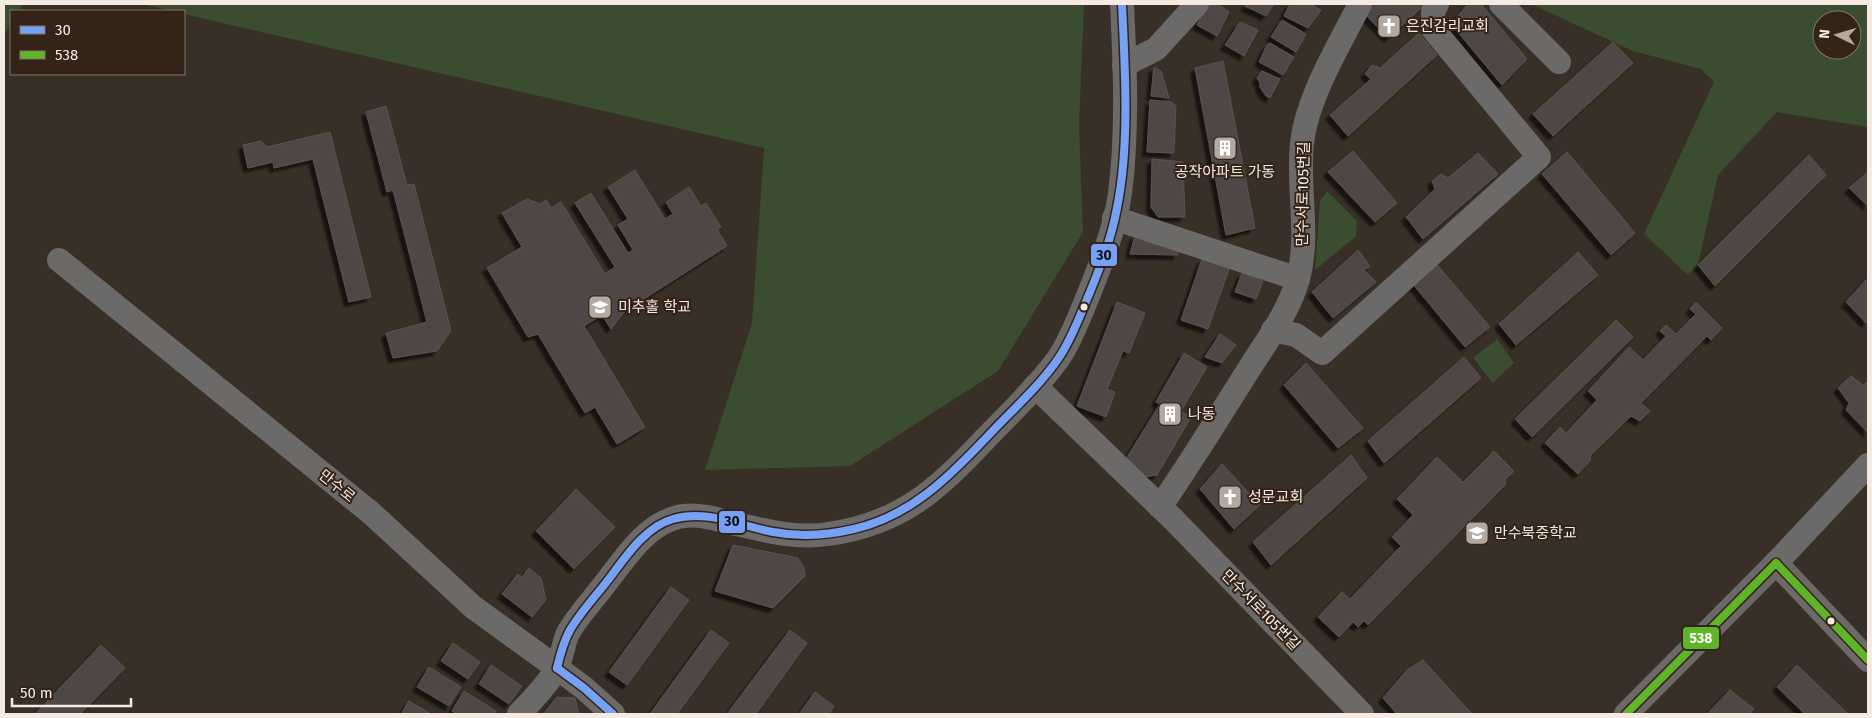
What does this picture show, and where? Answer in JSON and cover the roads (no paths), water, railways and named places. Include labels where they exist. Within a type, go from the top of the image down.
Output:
[{"type":"street","points":[[519,714],[557,668],[568,632],[579,617],[639,542],[657,526],[684,516],[699,516],[804,536],[826,534],[879,522],[920,500],[958,469],[1036,386],[1059,357],[1078,319],[1101,262],[1120,194],[1124,65],[1122,4]]},
{"type":"street","points":[[1124,65],[1156,49],[1197,4]]},
{"type":"street","name":"만수서로105번길","points":[[1160,506],[1189,465],[1273,330],[1298,279],[1304,245],[1300,167],[1306,119],[1317,92],[1360,4]]},
{"type":"street","points":[[1273,330],[1296,335],[1322,353],[1539,158],[1433,29],[1433,12],[1437,4]]},
{"type":"street","points":[[1501,4],[1560,62]]},
{"type":"street","points":[[1114,218],[1298,279]]},
{"type":"street","name":"만수로","points":[[59,260],[371,513],[473,607],[557,668],[613,714]]},
{"type":"street","name":"만수서로105번길","points":[[1036,386],[1160,506],[1362,714]]},
{"type":"street","points":[[1626,714],[1776,563],[1868,466]]},
{"type":"street","points":[[1776,563],[1868,660]]},
{"type":"place","name":"은진감리교회","points":[[1389,26]]},
{"type":"place","name":"공작아파트 가동","points":[[1225,148]]},
{"type":"place","name":"미추홀 학교","points":[[600,307]]},
{"type":"place","name":"나동","points":[[1170,414]]},
{"type":"place","name":"성문교회","points":[[1230,497]]},
{"type":"place","name":"만수북중학교","points":[[1477,533]]}]
